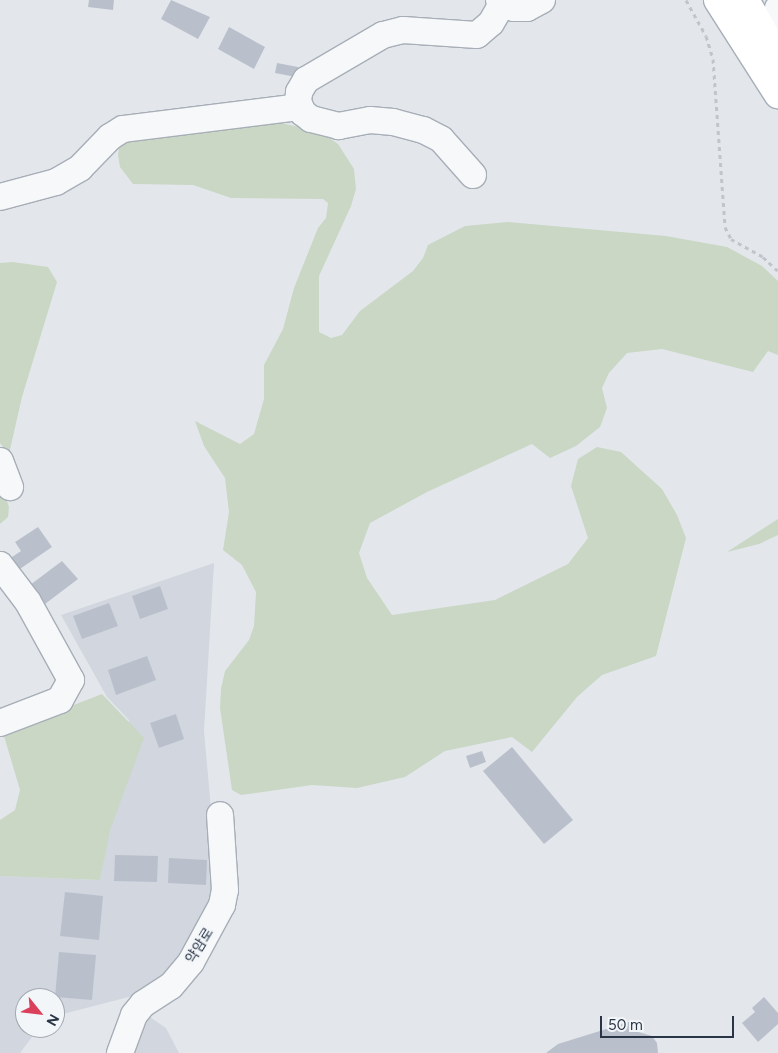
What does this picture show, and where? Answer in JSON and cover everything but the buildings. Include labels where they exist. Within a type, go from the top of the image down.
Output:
[{"type":"main road","points":[[718,0],[778,94]]},
{"type":"main road","points":[[745,0],[775,54]]},
{"type":"street","points":[[473,175],[459,155],[441,139],[423,130],[393,122],[370,120],[338,126],[311,119],[300,107],[299,92],[306,80],[383,35],[403,30],[477,35],[491,23],[501,1],[514,8],[526,8],[542,0]]},
{"type":"street","points":[[775,54],[778,8]]},
{"type":"street","points":[[0,197],[56,182],[80,168],[110,137],[123,130],[300,107]]},
{"type":"street","points":[[0,461],[10,487]]},
{"type":"street","points":[[0,565],[28,602],[71,680],[60,700],[0,723]]},
{"type":"street","name":"약암로","points":[[120,1053],[134,1015],[143,1004],[171,986],[191,962],[222,905],[225,890],[220,815]]},
{"type":"path","points":[[686,0],[706,36],[713,59],[725,227],[731,239],[763,257],[778,271]]},
{"type":"shaded area","points":[[214,563],[204,731],[218,887],[200,935],[152,991],[65,1013],[65,988],[15,988],[15,1038],[31,1038],[20,1053],[0,1053],[0,876],[100,880],[129,720],[107,697],[61,615]]},
{"type":"shaded area","points":[[147,1015],[166,1028],[179,1053],[126,1053]]},
{"type":"green space","points":[[281,123],[321,132],[338,144],[354,169],[356,189],[351,206],[319,276],[319,332],[331,338],[342,335],[360,311],[413,271],[423,258],[428,245],[465,226],[508,222],[666,236],[727,247],[762,266],[778,281],[778,355],[768,351],[753,372],[662,349],[627,353],[609,373],[602,388],[607,408],[600,427],[576,446],[550,458],[532,444],[427,492],[370,523],[359,553],[367,578],[392,615],[495,600],[568,564],[588,538],[571,486],[578,459],[597,447],[621,452],[662,489],[677,515],[686,538],[656,656],[602,675],[577,697],[532,752],[512,737],[445,751],[405,777],[357,788],[312,785],[241,795],[232,790],[220,708],[221,689],[225,671],[249,640],[254,626],[256,592],[242,565],[223,550],[229,512],[225,478],[204,446],[195,421],[240,444],[254,434],[264,399],[264,365],[283,329],[294,288],[318,228],[326,218],[328,203],[323,199],[231,198],[193,185],[133,184],[120,167],[118,155],[119,148],[130,140]]},
{"type":"green space","points":[[13,262],[48,267],[57,282],[22,397],[9,454],[0,443],[0,263]]},
{"type":"green space","points":[[0,480],[9,507],[8,517],[0,524]]},
{"type":"green space","points":[[778,519],[778,535],[759,544],[727,552]]},
{"type":"green space","points":[[102,694],[144,738],[110,830],[100,880],[0,876],[0,820],[15,810],[20,790],[4,736],[12,729]]}]
